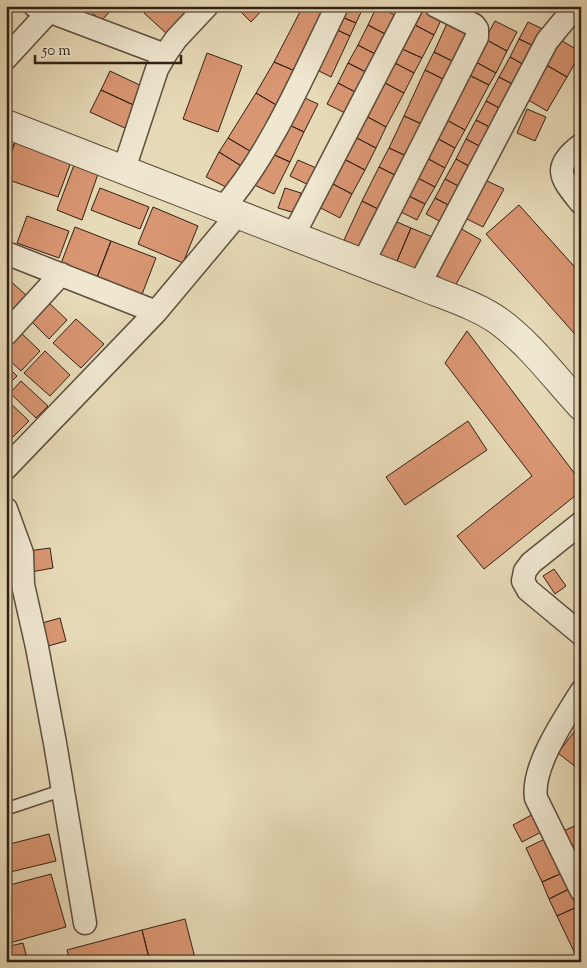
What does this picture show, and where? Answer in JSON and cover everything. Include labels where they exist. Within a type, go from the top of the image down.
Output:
[{"type":"street","points":[[124,169],[157,69],[164,55],[176,39],[207,6]]},
{"type":"street","points":[[6,468],[156,312],[230,212],[299,85],[337,6]]},
{"type":"street","points":[[293,236],[412,6]]},
{"type":"street","points":[[419,284],[547,41],[576,6]]},
{"type":"street","points":[[6,58],[46,8],[164,55]]},
{"type":"street","points":[[363,263],[477,37],[477,29],[474,25],[447,8]]},
{"type":"street","points":[[6,124],[419,284],[478,310],[499,321],[513,333],[581,406]]},
{"type":"street","points":[[581,145],[568,157],[562,172],[562,180],[581,203]]},
{"type":"street","points":[[6,253],[156,312]]},
{"type":"street","points":[[6,334],[61,274]]},
{"type":"street","points":[[6,509],[22,553],[23,585],[37,647],[85,923]]},
{"type":"street","points":[[581,523],[531,563],[526,571],[524,581],[528,590],[581,634]]},
{"type":"street","points":[[581,692],[540,766],[534,788],[536,798],[581,890]]},
{"type":"lane","points":[[6,810],[63,790]]},
{"type":"building","points":[[85,6],[115,6],[101,21]]},
{"type":"building","points":[[150,6],[181,6],[188,12],[167,34],[144,13]]},
{"type":"building","points":[[235,6],[263,6],[264,8],[251,22]]},
{"type":"building","points":[[303,6],[333,6],[302,74],[274,62]]},
{"type":"building","points":[[338,6],[364,6],[356,23],[335,14]]},
{"type":"building","points":[[377,6],[397,16],[387,35],[368,25]]},
{"type":"building","points":[[422,6],[430,6],[444,14],[434,35],[413,24]]},
{"type":"building","points":[[335,14],[356,23],[350,36],[329,26]]},
{"type":"building","points":[[449,19],[472,29],[456,63],[434,52]]},
{"type":"building","points":[[495,21],[517,32],[507,51],[485,39]]},
{"type":"building","points":[[528,22],[547,31],[538,48],[519,39]]},
{"type":"building","points":[[413,24],[434,35],[422,58],[400,48]]},
{"type":"building","points":[[368,25],[387,35],[377,55],[358,45]]},
{"type":"building","points":[[329,26],[350,36],[331,77],[311,67]]},
{"type":"building","points":[[557,38],[581,52],[567,77],[543,63]]},
{"type":"building","points":[[485,39],[507,51],[496,73],[474,61]]},
{"type":"building","points":[[519,39],[538,48],[528,67],[510,57]]},
{"type":"building","points":[[358,45],[377,55],[368,73],[348,63]]},
{"type":"building","points":[[400,48],[422,58],[414,73],[393,62]]},
{"type":"building","points":[[434,52],[456,63],[447,81],[425,70]]},
{"type":"building","points":[[207,53],[242,66],[218,132],[183,119]]},
{"type":"building","points":[[510,57],[528,67],[518,87],[499,77]]},
{"type":"building","points":[[474,61],[496,73],[489,85],[467,74]]},
{"type":"building","points":[[274,62],[302,74],[283,109],[256,93]]},
{"type":"building","points":[[393,62],[414,73],[404,93],[383,82]]},
{"type":"building","points":[[348,63],[368,73],[357,93],[338,83]]},
{"type":"building","points":[[543,63],[567,77],[547,111],[523,97]]},
{"type":"building","points":[[425,70],[447,81],[426,126],[404,116]]},
{"type":"building","points":[[110,71],[146,88],[138,107],[101,90]]},
{"type":"building","points":[[467,74],[489,85],[465,130],[443,118]]},
{"type":"building","points":[[499,77],[518,87],[505,111],[486,101]]},
{"type":"building","points":[[383,82],[404,93],[386,127],[366,116]]},
{"type":"building","points":[[338,83],[357,93],[347,114],[327,104]]},
{"type":"building","points":[[101,90],[138,107],[127,129],[90,112]]},
{"type":"building","points":[[256,93],[283,109],[255,154],[228,138]]},
{"type":"building","points":[[296,94],[318,104],[304,132],[283,122]]},
{"type":"building","points":[[486,101],[505,111],[495,130],[476,120]]},
{"type":"building","points":[[527,109],[546,117],[535,141],[517,133]]},
{"type":"building","points":[[366,116],[386,127],[376,148],[355,137]]},
{"type":"building","points":[[404,116],[426,126],[411,158],[389,148]]},
{"type":"building","points":[[443,118],[465,130],[455,148],[433,136]]},
{"type":"building","points":[[476,120],[495,130],[485,149],[466,139]]},
{"type":"building","points":[[283,122],[304,132],[290,162],[268,152]]},
{"type":"building","points":[[433,136],[455,148],[445,168],[423,156]]},
{"type":"building","points":[[355,137],[376,148],[365,170],[344,159]]},
{"type":"building","points":[[228,138],[255,154],[246,169],[219,152]]},
{"type":"building","points":[[6,139],[15,142],[6,167]]},
{"type":"building","points":[[466,139],[485,149],[474,169],[456,159]]},
{"type":"building","points":[[15,142],[71,162],[58,197],[6,179],[6,167]]},
{"type":"building","points":[[389,148],[411,158],[401,178],[379,167]]},
{"type":"building","points":[[219,152],[246,169],[234,191],[206,177]]},
{"type":"building","points":[[268,152],[290,162],[274,194],[252,184]]},
{"type":"building","points":[[423,156],[445,168],[435,187],[412,175]]},
{"type":"building","points":[[344,159],[365,170],[352,194],[331,183]]},
{"type":"building","points":[[456,159],[474,169],[464,189],[445,179]]},
{"type":"building","points":[[298,160],[323,171],[315,188],[290,176]]},
{"type":"building","points":[[74,165],[98,174],[82,220],[57,210]]},
{"type":"building","points":[[379,167],[401,178],[384,212],[362,201]]},
{"type":"building","points":[[412,175],[435,187],[425,204],[403,193]]},
{"type":"building","points":[[445,179],[464,189],[454,208],[435,198]]},
{"type":"building","points":[[483,179],[504,189],[483,227],[463,217]]},
{"type":"building","points":[[331,183],[352,194],[340,218],[319,207]]},
{"type":"building","points":[[100,188],[149,207],[140,229],[91,210]]},
{"type":"building","points":[[285,188],[301,193],[295,213],[278,208]]},
{"type":"building","points":[[403,193],[425,204],[417,220],[395,209]]},
{"type":"building","points":[[435,198],[454,208],[445,224],[426,214]]},
{"type":"building","points":[[362,201],[384,212],[366,250],[344,240]]},
{"type":"building","points":[[519,205],[581,274],[581,341],[486,234]]},
{"type":"building","points":[[153,207],[198,226],[183,263],[138,244]]},
{"type":"building","points":[[27,216],[69,231],[59,258],[17,243]]},
{"type":"building","points":[[390,219],[411,228],[397,261],[376,253]]},
{"type":"building","points":[[75,227],[111,241],[96,280],[60,266]]},
{"type":"building","points":[[458,227],[481,240],[455,286],[432,273]]},
{"type":"building","points":[[411,228],[435,238],[421,272],[397,261]]},
{"type":"building","points":[[111,241],[156,258],[141,297],[96,280]]},
{"type":"building","points":[[6,277],[27,296],[11,313],[6,308]]},
{"type":"building","points":[[48,302],[67,320],[49,339],[30,320]]},
{"type":"building","points":[[76,319],[104,344],[81,368],[53,343]]},
{"type":"building","points":[[18,330],[40,351],[21,371],[6,357],[6,343]]},
{"type":"building","points":[[467,331],[581,482],[581,491],[484,569],[457,536],[532,476],[445,363]]},
{"type":"building","points":[[45,351],[70,375],[50,396],[24,373]]},
{"type":"building","points":[[6,365],[17,376],[6,387]]},
{"type":"building","points":[[21,381],[48,406],[36,418],[10,393]]},
{"type":"building","points":[[6,399],[29,421],[10,440],[6,437]]},
{"type":"building","points":[[468,421],[487,450],[405,505],[386,477]]},
{"type":"building","points":[[50,548],[53,568],[31,572],[28,551]]},
{"type":"building","points":[[554,569],[566,586],[555,594],[543,576]]},
{"type":"building","points":[[60,618],[66,641],[48,646],[42,623]]},
{"type":"building","points":[[581,725],[581,771],[558,753]]},
{"type":"building","points":[[537,812],[547,829],[522,842],[513,825]]},
{"type":"building","points":[[581,823],[581,864],[576,866],[559,833]]},
{"type":"building","points":[[49,834],[56,861],[6,873],[6,845]]},
{"type":"building","points":[[545,839],[562,873],[542,882],[526,848]]},
{"type":"building","points":[[562,873],[569,889],[549,899],[542,882]]},
{"type":"building","points":[[51,874],[66,927],[6,944],[6,886]]},
{"type":"building","points":[[569,889],[577,907],[557,916],[549,899]]},
{"type":"building","points":[[577,907],[581,915],[581,962],[579,962],[557,916]]},
{"type":"building","points":[[185,919],[196,962],[150,962],[142,930]]},
{"type":"building","points":[[142,930],[150,962],[70,962],[67,950]]},
{"type":"building","points":[[23,943],[28,962],[6,962],[6,947]]}]
